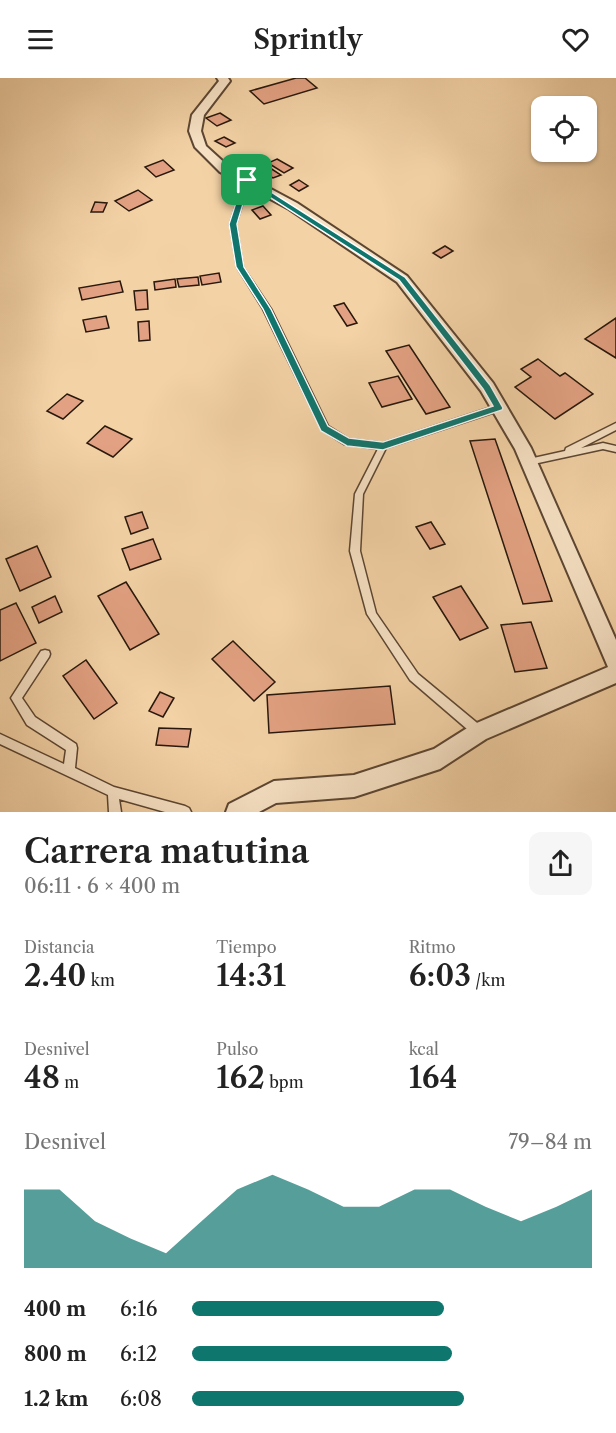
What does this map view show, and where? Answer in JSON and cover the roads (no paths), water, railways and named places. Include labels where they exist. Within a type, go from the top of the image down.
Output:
[{"type":"street","points":[[226,79],[198,114],[195,131],[201,147],[224,169],[292,206],[402,279],[487,387],[529,462],[616,663]]},
{"type":"street","points":[[237,812],[274,792],[354,786],[440,758],[479,732],[616,673]]},
{"type":"lane","points":[[247,180],[233,224],[240,267],[267,309],[325,428],[347,442],[383,446],[498,408]]},
{"type":"lane","points":[[558,455],[616,426]]},
{"type":"lane","points":[[383,446],[359,494],[355,551],[372,614],[414,677],[479,732]]},
{"type":"lane","points":[[529,462],[603,446],[616,449]]},
{"type":"lane","points":[[45,654],[16,698],[31,721],[72,748],[69,770]]},
{"type":"lane","points":[[0,739],[113,792],[185,812]]},
{"type":"lane","points":[[113,792],[115,812]]}]
